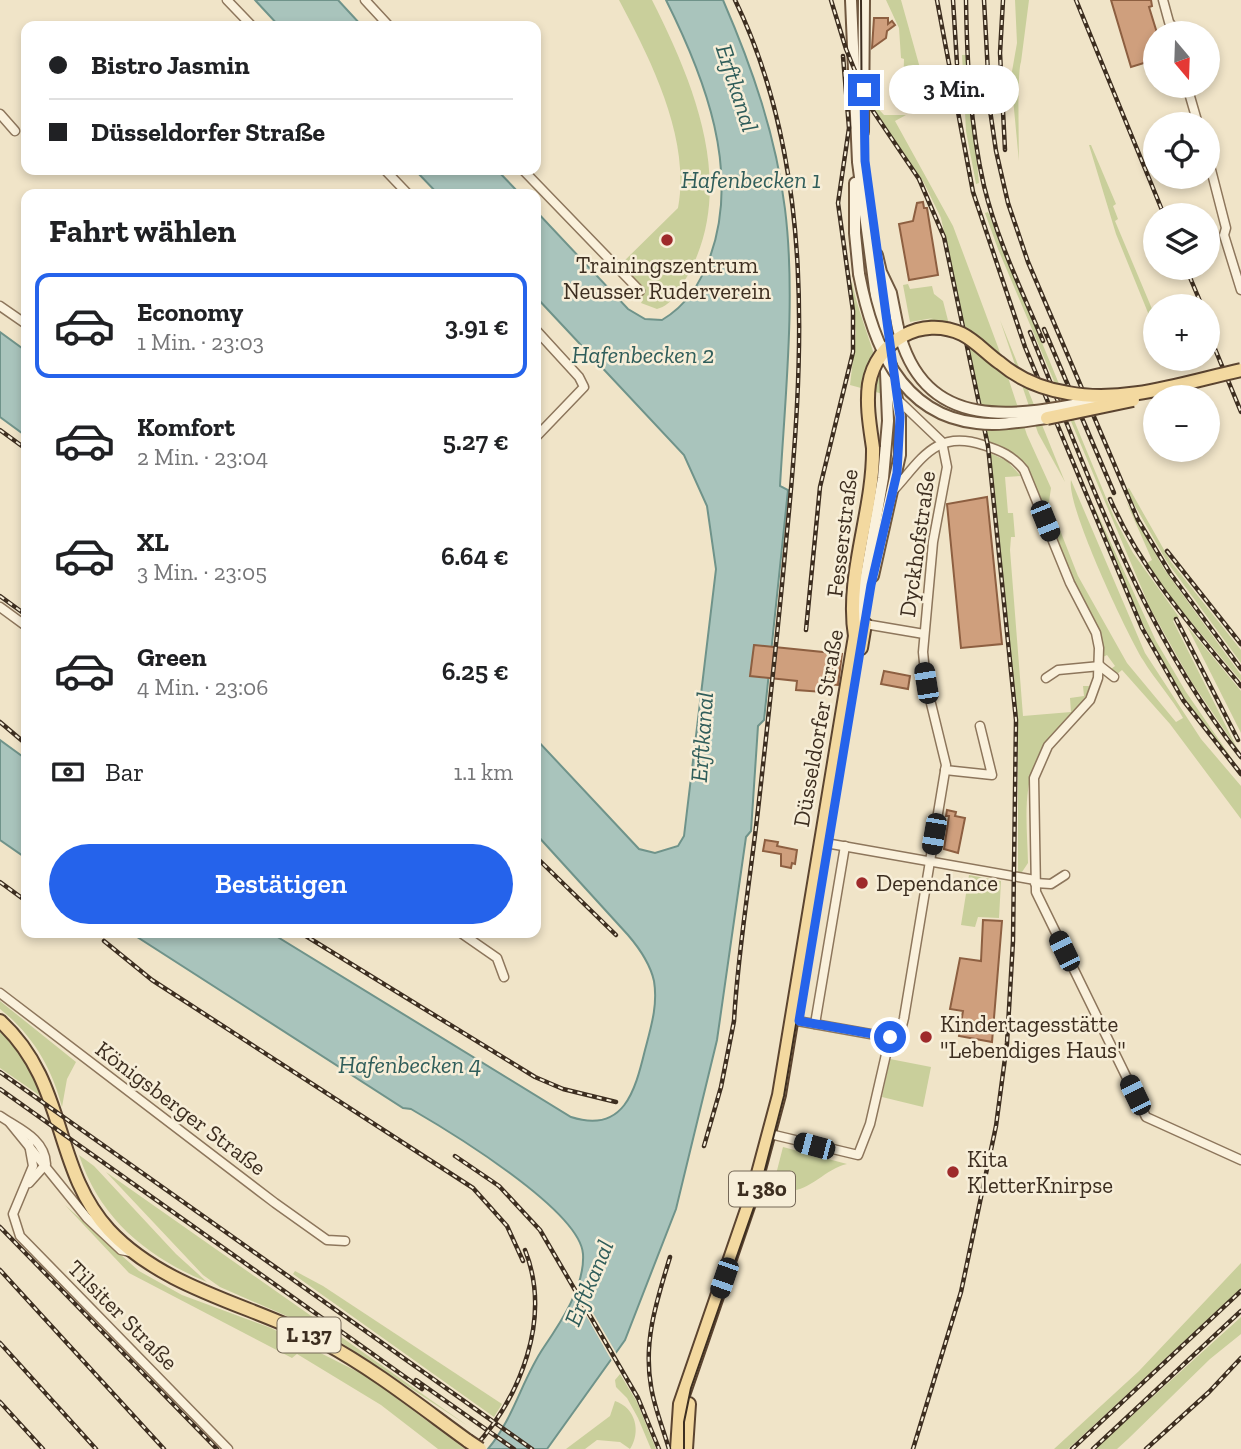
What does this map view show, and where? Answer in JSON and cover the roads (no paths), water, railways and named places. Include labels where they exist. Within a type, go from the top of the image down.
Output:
[{"type":"main road","points":[[845,0],[851,24]]},
{"type":"main road","name":"Düsseldorfer Straße","points":[[851,0],[860,137],[886,372],[888,439],[872,519]]},
{"type":"main road","name":"Düsseldorfer Straße","points":[[824,843],[878,548],[892,492],[901,432],[860,137],[858,0]]},
{"type":"main road","name":"Düsseldorfer Straße","points":[[860,137],[864,0]]},
{"type":"main road","points":[[860,137],[855,233],[859,274],[880,349],[898,379],[920,401],[947,416],[976,423],[1048,418],[1241,377]]},
{"type":"main road","name":"Fesserstraße","points":[[877,255],[881,272],[891,293],[905,353],[920,377],[938,394],[963,408],[987,414],[1020,414],[1241,370]]},
{"type":"main road","name":"Fesserstraße","points":[[855,636],[854,602],[872,519],[873,465],[869,385],[880,356],[903,335],[929,328],[949,330],[969,339],[1009,370],[1044,387],[1077,395],[1124,395]]},
{"type":"main road","name":"Düsseldorfer Straße","points":[[686,1449],[686,1422],[693,1387],[755,1211],[773,1135],[795,1021],[855,636]]},
{"type":"main road","name":"L 137","points":[[0,1021],[26,1050],[44,1080],[73,1170],[89,1204],[107,1228],[136,1254],[173,1277],[325,1343],[480,1449]]},
{"type":"main road","name":"Düsseldorfer Straße","points":[[677,1449],[680,1404],[773,1135]]},
{"type":"street","points":[[227,0],[247,21]]},
{"type":"street","points":[[365,0],[385,21]]},
{"type":"street","points":[[1166,0],[1173,21]]},
{"type":"street","points":[[0,114],[15,131]]},
{"type":"street","points":[[390,175],[403,189]]},
{"type":"street","points":[[528,175],[640,291]]},
{"type":"street","points":[[1216,189],[1226,228],[1224,234],[1241,290]]},
{"type":"street","points":[[0,306],[21,321]]},
{"type":"street","points":[[541,336],[584,386],[583,392],[541,432]]},
{"type":"street","name":"Dyckhofstraße","points":[[890,1037],[898,1036],[902,1030],[945,770],[925,675],[924,634],[933,542],[947,467],[943,445],[898,400]]},
{"type":"street","points":[[901,432],[909,423],[925,425]]},
{"type":"street","points":[[888,439],[892,492]]},
{"type":"street","points":[[872,519],[892,492],[931,449],[957,439],[988,446],[1009,455],[1024,470],[1070,583],[1096,633],[1100,666],[1094,690],[1084,709],[1048,746],[1038,767],[1033,791],[1035,882],[1039,899],[1144,1115],[1241,1160]]},
{"type":"street","points":[[0,607],[21,622]]},
{"type":"street","name":"Dyckhofstraße","points":[[864,624],[924,634]]},
{"type":"street","points":[[1046,678],[1058,670],[1100,666],[1114,677]]},
{"type":"street","points":[[945,770],[992,775],[980,726]]},
{"type":"street","points":[[824,843],[1035,882],[1051,884],[1065,875]]},
{"type":"street","points":[[815,1024],[845,846]]},
{"type":"street","points":[[468,938],[497,958],[504,976]]},
{"type":"street","name":"Königsberger Straße","points":[[0,993],[275,1203],[327,1240],[345,1241]]},
{"type":"street","points":[[773,1135],[858,1155],[870,1124],[890,1037],[795,1021]]},
{"type":"street","name":"Tilsiter Straße","points":[[0,1116],[39,1144],[46,1164]]},
{"type":"street","name":"Tilsiter Straße","points":[[10,1123],[99,1230],[121,1250],[136,1254]]},
{"type":"street","name":"Tilsiter Straße","points":[[29,1144],[33,1166],[17,1198],[13,1221],[25,1243],[228,1449]]},
{"type":"street","points":[[17,1198],[46,1164]]},
{"type":"water","points":[[255,0],[338,0],[357,21],[274,21]]},
{"type":"water","points":[[666,0],[723,0],[762,102],[776,155],[785,209],[790,312],[780,486],[788,490],[764,720],[758,726],[751,831],[746,837],[717,1040],[676,1209],[625,1340],[547,1449],[488,1449],[505,1424],[536,1359],[576,1291],[583,1266],[583,1254],[576,1236],[560,1216],[537,1195],[481,1153],[411,1109],[403,1108],[139,938],[279,938],[571,1117],[589,1121],[604,1119],[615,1114],[631,1094],[652,1024],[654,981],[647,962],[632,940],[541,840],[541,744],[639,849],[655,853],[678,846],[684,836],[716,569],[707,506],[684,455],[541,302],[541,216],[628,309],[645,319],[662,320],[686,301],[710,257],[719,224],[722,192],[720,158],[714,126],[694,61]]},
{"type":"water","points":[[420,175],[502,175],[515,189],[433,189]]},
{"type":"water","points":[[0,332],[21,347],[21,432],[0,417]]},
{"type":"water","points":[[0,740],[21,755],[21,855],[0,840]]},
{"type":"tram line","points":[[684,1449],[684,1422],[691,1388],[759,1193],[784,1096],[873,565],[895,473],[898,418],[862,158],[861,0]]},
{"type":"railway","points":[[704,1146],[721,1087],[734,1021],[783,575],[797,405],[799,335],[798,266],[791,197],[780,130],[761,64],[735,0]]},
{"type":"railway","points":[[831,0],[846,49],[869,105],[919,179],[944,237],[988,446],[1016,720],[1013,941],[1007,1043],[996,1126],[961,1292],[913,1449]]},
{"type":"railway","points":[[937,0],[973,192],[1025,347],[1142,628],[1183,700],[1241,774]]},
{"type":"railway","points":[[953,0],[957,64]]},
{"type":"railway","points":[[966,0],[970,93],[984,186],[1003,246],[1043,341]]},
{"type":"railway","points":[[984,0],[990,110],[996,151],[1008,203],[1028,262],[1138,520],[1170,573],[1241,669]]},
{"type":"railway","points":[[1003,0],[1000,53],[1005,150]]},
{"type":"railway","points":[[1076,0],[1159,203]]},
{"type":"railway","points":[[806,630],[820,487],[853,352],[853,311],[838,203],[849,128],[843,56]]},
{"type":"railway","points":[[1191,280],[1197,294]]},
{"type":"railway","points":[[1044,329],[1114,493]]},
{"type":"railway","points":[[1030,332],[1097,498],[1147,606],[1206,709],[1241,757]]},
{"type":"railway","points":[[1220,361],[1241,412]]},
{"type":"railway","points":[[0,430],[21,445]]},
{"type":"railway","points":[[1110,499],[1152,574],[1241,686]]},
{"type":"railway","points":[[1167,551],[1241,644]]},
{"type":"railway","points":[[0,596],[21,611]]},
{"type":"railway","points":[[1176,619],[1238,740]]},
{"type":"railway","points":[[0,722],[21,740]]},
{"type":"railway","points":[[541,862],[616,935]]},
{"type":"railway","points":[[0,882],[21,897]]},
{"type":"railway","points":[[309,938],[535,1077],[563,1089],[616,1102]]},
{"type":"railway","points":[[104,941],[152,980],[473,1188],[507,1226],[523,1261]]},
{"type":"railway","points":[[0,1072],[532,1449]]},
{"type":"railway","points":[[0,1089],[422,1389]]},
{"type":"railway","points":[[455,1156],[499,1186],[540,1230],[638,1398],[659,1449]]},
{"type":"railway","points":[[0,1227],[217,1449]]},
{"type":"railway","points":[[473,1449],[505,1406],[527,1356],[535,1302],[525,1250]]},
{"type":"railway","points":[[669,1449],[652,1394],[649,1353],[653,1321],[670,1257]]},
{"type":"railway","points":[[0,1270],[164,1449]]},
{"type":"railway","points":[[1072,1449],[1241,1291]]},
{"type":"railway","points":[[1093,1449],[1241,1311]]},
{"type":"railway","points":[[0,1343],[96,1449]]},
{"type":"railway","points":[[1146,1449],[1209,1392],[1241,1358]]},
{"type":"railway","points":[[416,1380],[514,1449]]},
{"type":"railway","points":[[0,1402],[43,1449]]},
{"type":"place","name":"Trainingszentrum Neusser Ruderverein","points":[[667,240]]},
{"type":"place","name":"Dependance","points":[[862,883]]},
{"type":"place","name":"Kindertagesstätte \"Lebendiges Haus\"","points":[[926,1037]]},
{"type":"place","name":"Kita KletterKnirpse","points":[[953,1172]]},
{"type":"water label","name":"Erftkanal","points":[[737,88]]},
{"type":"water label","name":"Hafenbecken 1","points":[[751,180]]},
{"type":"water label","name":"Hafenbecken 2","points":[[643,355]]},
{"type":"water label","name":"Erftkanal","points":[[702,737]]},
{"type":"water label","name":"Hafenbecken 4","points":[[410,1065]]},
{"type":"water label","name":"Erftkanal","points":[[589,1283]]}]
